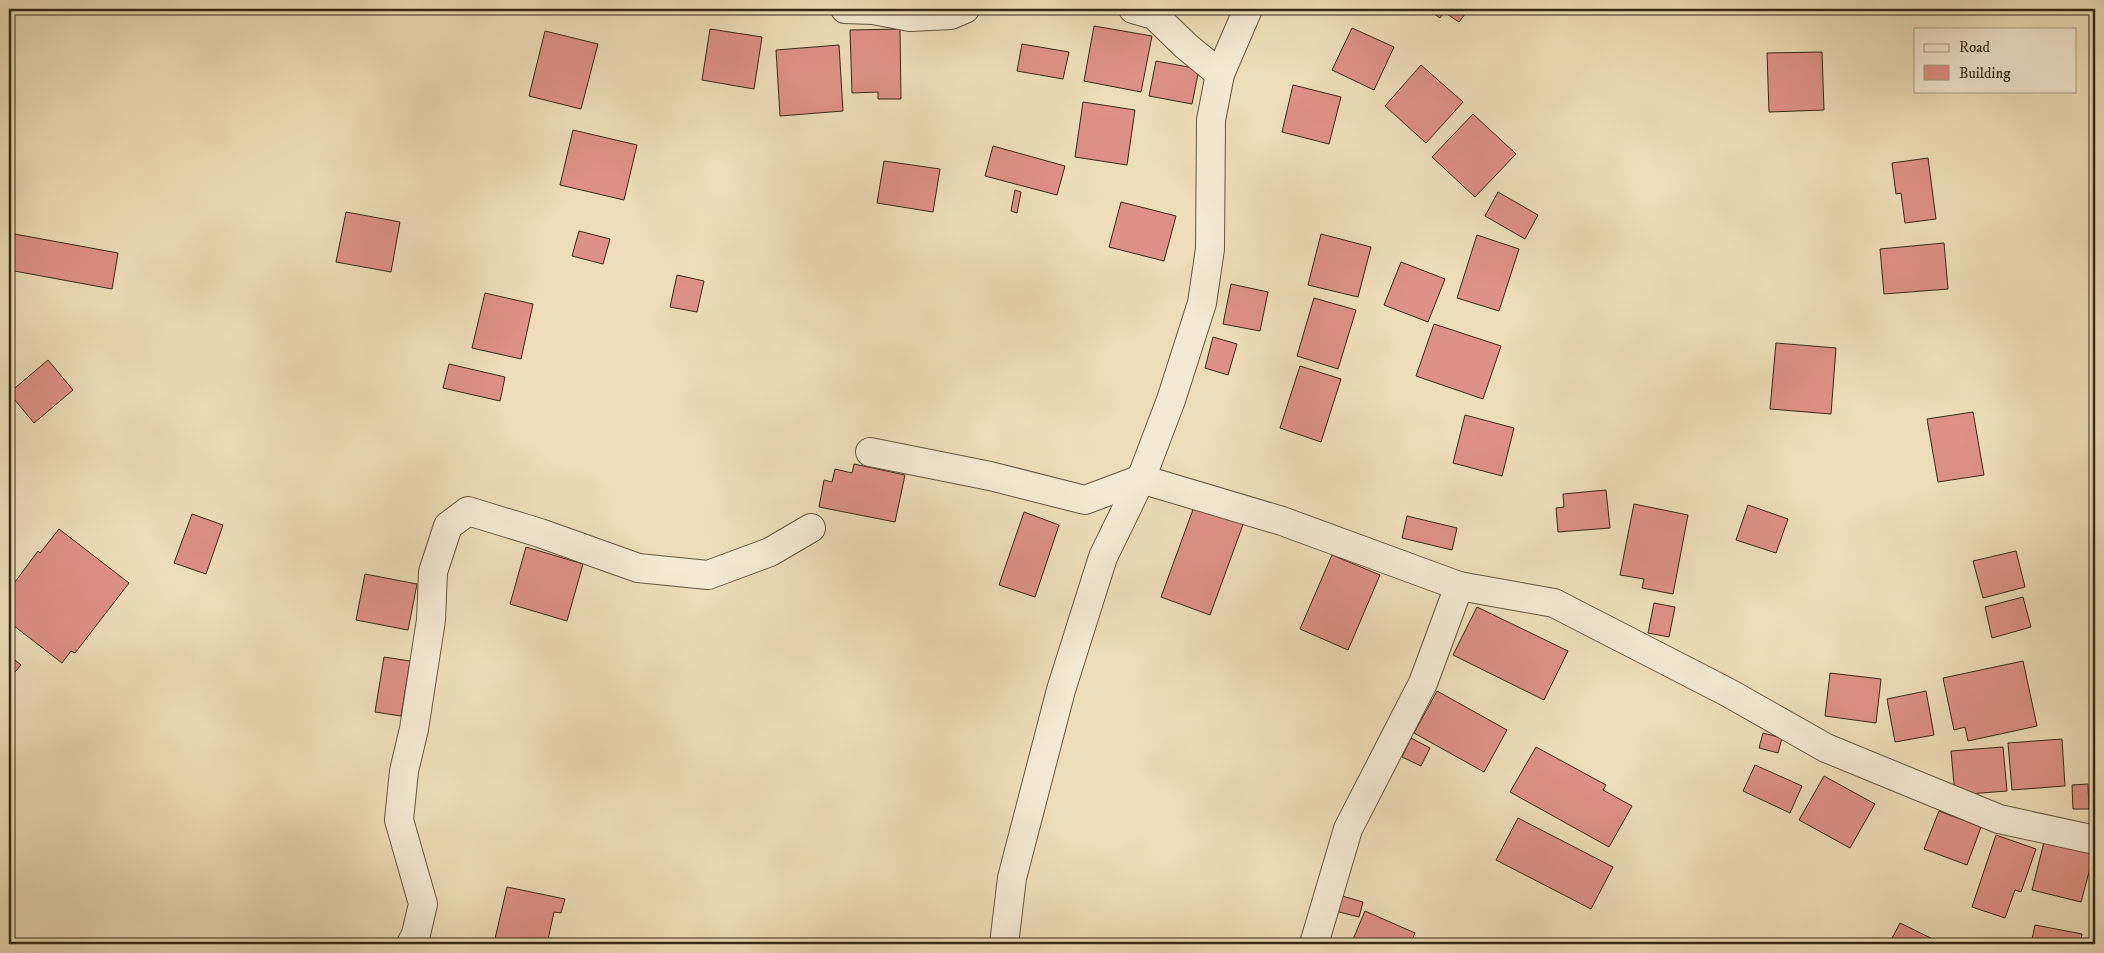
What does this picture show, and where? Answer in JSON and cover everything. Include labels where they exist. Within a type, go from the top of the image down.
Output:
[{"type":"street","points":[[845,9],[873,10],[910,16],[950,15],[965,9]]},
{"type":"street","points":[[1133,9],[1154,15],[1186,46],[1220,74]]},
{"type":"street","points":[[1004,944],[1012,878],[1061,690],[1104,557],[1141,479],[1171,400],[1202,303],[1210,248],[1211,120],[1220,74],[1248,9]]},
{"type":"street","points":[[870,452],[990,476],[1085,500],[1141,479],[1282,520],[1459,586],[1554,603],[1729,693],[1826,748],[1999,819],[2095,840]]},
{"type":"street","points":[[411,944],[416,934],[422,904],[399,820],[404,770],[414,729],[431,620],[433,572],[448,526],[468,511],[540,533],[638,568],[708,575],[770,552],[810,528]]},
{"type":"street","points":[[1314,944],[1348,829],[1422,683],[1459,586]]},
{"type":"building","points":[[1427,9],[1469,9],[1459,22],[1444,12],[1440,18]]},
{"type":"building","points":[[1094,26],[1152,36],[1141,92],[1084,81]]},
{"type":"building","points":[[1352,28],[1394,47],[1374,90],[1332,70]]},
{"type":"building","points":[[710,29],[762,37],[754,89],[702,80]]},
{"type":"building","points":[[900,29],[901,99],[878,99],[878,92],[852,93],[850,30]]},
{"type":"building","points":[[545,31],[598,44],[581,109],[529,96]]},
{"type":"building","points":[[1022,44],[1069,52],[1063,79],[1017,71]]},
{"type":"building","points":[[839,45],[843,111],[780,116],[776,50]]},
{"type":"building","points":[[1822,52],[1824,110],[1769,112],[1767,53]]},
{"type":"building","points":[[1156,61],[1199,69],[1192,104],[1149,96]]},
{"type":"building","points":[[1421,65],[1463,102],[1426,143],[1385,106]]},
{"type":"building","points":[[1293,85],[1341,97],[1329,144],[1282,132]]},
{"type":"building","points":[[1083,102],[1135,110],[1127,165],[1075,157]]},
{"type":"building","points":[[1473,114],[1516,154],[1475,197],[1432,157]]},
{"type":"building","points":[[573,130],[637,145],[624,200],[560,185]]},
{"type":"building","points":[[993,146],[1065,166],[1057,195],[985,176]]},
{"type":"building","points":[[1928,158],[1936,219],[1905,223],[1901,193],[1896,194],[1892,163]]},
{"type":"building","points":[[884,161],[940,169],[933,212],[877,203]]},
{"type":"building","points":[[1015,190],[1021,192],[1017,213],[1011,211]]},
{"type":"building","points":[[1498,192],[1538,215],[1525,239],[1485,216]]},
{"type":"building","points":[[1121,202],[1176,216],[1164,261],[1109,247]]},
{"type":"building","points":[[346,212],[400,222],[391,272],[336,262]]},
{"type":"building","points":[[579,231],[610,239],[603,264],[572,256]]},
{"type":"building","points":[[9,233],[118,253],[112,289],[9,270]]},
{"type":"building","points":[[1321,234],[1371,247],[1358,297],[1308,285]]},
{"type":"building","points":[[1477,235],[1519,249],[1499,311],[1457,298]]},
{"type":"building","points":[[1944,243],[1948,289],[1884,294],[1880,249]]},
{"type":"building","points":[[1401,262],[1445,279],[1428,322],[1384,305]]},
{"type":"building","points":[[677,275],[704,281],[697,312],[670,307]]},
{"type":"building","points":[[1231,284],[1268,292],[1260,331],[1223,324]]},
{"type":"building","points":[[485,293],[533,304],[521,359],[472,348]]},
{"type":"building","points":[[1314,298],[1356,310],[1338,369],[1297,356]]},
{"type":"building","points":[[1434,324],[1501,346],[1483,399],[1416,376]]},
{"type":"building","points":[[1213,337],[1237,344],[1228,375],[1205,368]]},
{"type":"building","points":[[1776,343],[1836,348],[1831,414],[1770,409]]},
{"type":"building","points":[[9,347],[12,348],[9,376]]},
{"type":"building","points":[[48,360],[73,390],[34,423],[9,393]]},
{"type":"building","points":[[449,364],[505,377],[500,401],[443,388]]},
{"type":"building","points":[[1300,366],[1341,379],[1321,442],[1280,428]]},
{"type":"building","points":[[1973,412],[1984,475],[1938,482],[1927,419]]},
{"type":"building","points":[[1465,415],[1514,428],[1502,476],[1453,463]]},
{"type":"building","points":[[854,464],[905,475],[895,522],[819,507],[824,480],[832,482],[835,469],[852,473]]},
{"type":"building","points":[[1606,490],[1610,528],[1558,532],[1556,508],[1564,507],[1563,494]]},
{"type":"building","points":[[1195,504],[1244,522],[1210,615],[1161,597]]},
{"type":"building","points":[[1634,504],[1688,515],[1673,594],[1642,588],[1644,579],[1620,575]]},
{"type":"building","points":[[1748,505],[1788,519],[1776,553],[1736,540]]},
{"type":"building","points":[[1024,512],[1059,525],[1035,597],[999,585]]},
{"type":"building","points":[[192,514],[223,525],[206,574],[174,563]]},
{"type":"building","points":[[1407,516],[1457,528],[1452,550],[1402,538]]},
{"type":"building","points":[[59,529],[129,583],[75,653],[71,651],[62,663],[9,622],[9,590],[38,551],[40,553]]},
{"type":"building","points":[[526,547],[583,564],[567,621],[510,604]]},
{"type":"building","points":[[2016,551],[2025,587],[1983,598],[1973,561]]},
{"type":"building","points":[[1332,555],[1380,575],[1348,650],[1300,629]]},
{"type":"building","points":[[365,574],[417,584],[408,630],[356,620]]},
{"type":"building","points":[[2023,597],[2031,627],[1992,638],[1985,607]]},
{"type":"building","points":[[1654,603],[1675,607],[1669,637],[1648,633]]},
{"type":"building","points":[[1477,607],[1568,651],[1544,700],[1453,655]]},
{"type":"building","points":[[9,655],[21,665],[9,679]]},
{"type":"building","points":[[384,657],[410,661],[401,716],[375,712]]},
{"type":"building","points":[[2023,661],[2037,726],[1968,741],[1965,727],[1954,730],[1943,678]]},
{"type":"building","points":[[1830,673],[1881,679],[1876,723],[1825,716]]},
{"type":"building","points":[[1437,691],[1507,730],[1484,772],[1414,733]]},
{"type":"building","points":[[1926,691],[1934,735],[1895,742],[1887,699]]},
{"type":"building","points":[[1763,733],[1782,738],[1778,753],[1759,748]]},
{"type":"building","points":[[1411,738],[1430,748],[1421,766],[1402,757]]},
{"type":"building","points":[[2062,739],[2065,786],[2012,790],[2008,743]]},
{"type":"building","points":[[1536,747],[1606,785],[1603,790],[1632,806],[1609,847],[1510,792]]},
{"type":"building","points":[[2003,747],[2007,791],[1955,795],[1951,751]]},
{"type":"building","points":[[1755,765],[1802,786],[1790,813],[1743,791]]},
{"type":"building","points":[[1824,776],[1875,804],[1850,848],[1799,820]]},
{"type":"building","points":[[2088,784],[2089,809],[2073,809],[2072,785]]},
{"type":"building","points":[[1939,811],[1981,827],[1967,865],[1924,849]]},
{"type":"building","points":[[1518,818],[1613,867],[1591,909],[1496,860]]},
{"type":"building","points":[[1996,835],[2036,849],[2021,892],[2015,890],[2005,918],[1972,907]]},
{"type":"building","points":[[2045,838],[2095,850],[2081,902],[2032,890]]},
{"type":"building","points":[[507,887],[565,899],[561,913],[554,912],[547,944],[494,943]]},
{"type":"building","points":[[1339,895],[1363,902],[1359,917],[1335,911]]},
{"type":"building","points":[[1365,911],[1415,933],[1410,944],[1351,944]]},
{"type":"building","points":[[1900,923],[1943,944],[1889,944]]},
{"type":"building","points":[[2035,925],[2082,934],[2080,944],[2031,944]]}]
